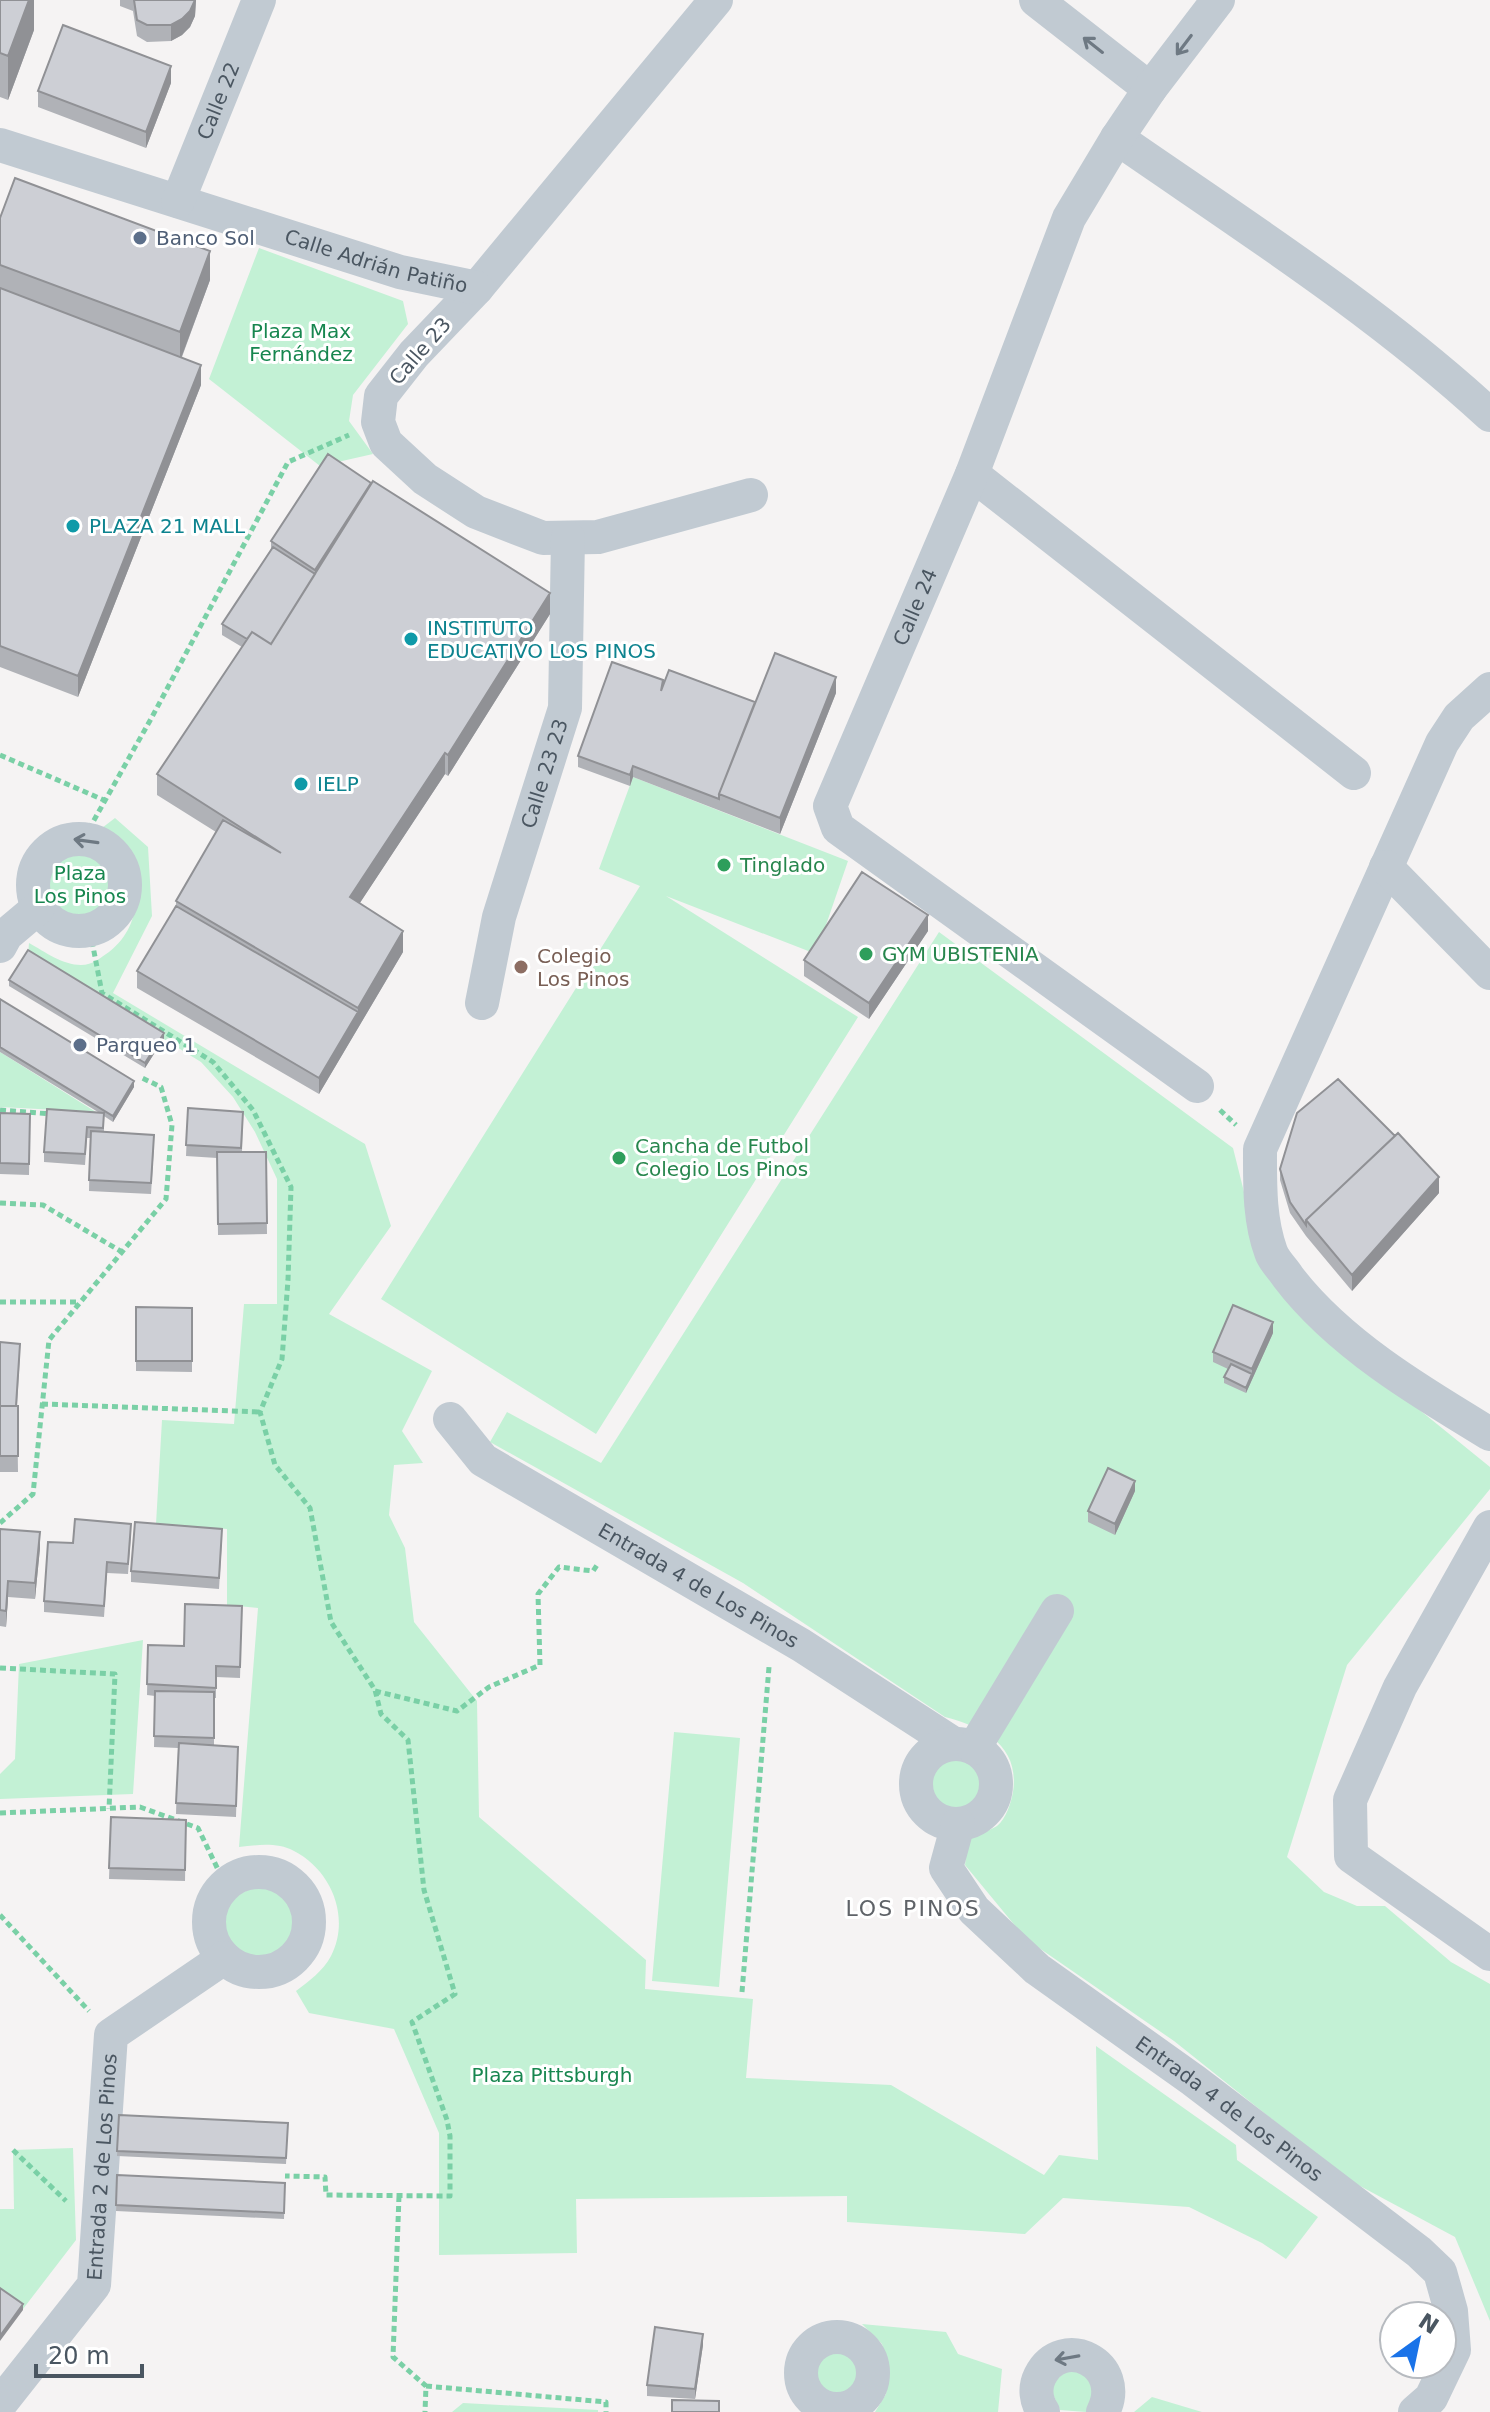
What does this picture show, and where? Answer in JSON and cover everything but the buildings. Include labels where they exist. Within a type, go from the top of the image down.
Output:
[{"type":"street","name":"Calle 22","points":[[178,201],[259,0]]},
{"type":"street","name":"Calle 23","points":[[378,422],[381,396],[414,354],[477,288],[716,0]]},
{"type":"street","points":[[1036,0],[1150,89]]},
{"type":"street","name":"Calle 24","points":[[1197,1086],[838,828],[830,806],[972,474],[1069,218],[1150,89],[1218,0]]},
{"type":"street","points":[[1117,138],[1371,316],[1490,415]]},
{"type":"street","name":"Calle Adrián Patiño","points":[[0,145],[400,272],[477,288]]},
{"type":"street","points":[[378,422],[386,443],[425,479],[476,512],[543,538],[598,537],[751,495]]},
{"type":"street","points":[[972,474],[1354,773]]},
{"type":"street","name":"Calle 23 23","points":[[482,1003],[499,917],[565,708],[568,538]]},
{"type":"street","points":[[1490,689],[1459,717],[1442,743],[1260,1149],[1260,1207],[1271,1255],[1304,1298],[1370,1356],[1490,1434]]},
{"type":"street","points":[[84,838],[100,843],[113,853],[122,866],[126,882],[124,898],[117,913],[106,924],[90,931],[74,931],[59,927],[38,908],[33,879],[36,865],[56,844],[84,838]]},
{"type":"street","points":[[1386,867],[1490,973]]},
{"type":"street","points":[[0,946],[6,935],[38,908]]},
{"type":"street","name":"Entrada 4 de Los Pinos","points":[[450,1419],[483,1460],[801,1645],[964,1746]]},
{"type":"street","points":[[1490,1527],[1400,1687],[1350,1800],[1351,1856],[1490,1954]]},
{"type":"street","points":[[964,1746],[1057,1611]]},
{"type":"street","points":[[942,1746],[964,1746],[985,1756],[996,1779],[995,1792],[991,1804],[982,1814],[958,1824],[934,1817],[918,1797],[916,1785],[922,1761],[931,1752],[942,1746]]},
{"type":"street","name":"Entrada 4 de Los Pinos","points":[[958,1824],[946,1868],[984,1920],[1037,1969],[1206,2089],[1419,2252],[1440,2272],[1451,2311],[1454,2350],[1431,2398],[1415,2412]]},
{"type":"street","points":[[255,1871],[287,1879],[299,1890],[310,1917],[309,1932],[298,1956],[274,1971],[248,1971],[224,1958],[214,1944],[209,1929],[209,1912],[225,1884],[239,1875],[255,1871]]},
{"type":"street","name":"Entrada 2 de Los Pinos","points":[[0,2404],[94,2285],[111,2035],[224,1958]]},
{"type":"street","points":[[1038,2410],[1037,2383],[1042,2372],[1060,2357],[1071,2355],[1083,2356],[1102,2369],[1110,2389],[1103,2412]]},
{"type":"path","points":[[84,838],[288,462],[378,422]]},
{"type":"path","points":[[0,755],[106,801]]},
{"type":"path","points":[[90,931],[102,993],[213,1062],[253,1110],[291,1187],[282,1359],[260,1412],[275,1465],[310,1508],[331,1622],[375,1690],[381,1714],[408,1740],[424,1890],[455,1994],[412,2022],[450,2136],[450,2196],[326,2195],[325,2177],[285,2176]]},
{"type":"path","points":[[0,1523],[33,1494],[49,1340],[166,1199],[172,1125],[161,1087],[140,1077]]},
{"type":"path","points":[[1197,1086],[1260,1149]]},
{"type":"path","points":[[0,1110],[64,1114]]},
{"type":"path","points":[[0,1203],[43,1205],[122,1252]]},
{"type":"path","points":[[0,1302],[80,1302]]},
{"type":"path","points":[[42,1404],[260,1412]]},
{"type":"path","points":[[375,1690],[457,1711],[489,1687],[540,1665],[538,1594],[559,1567],[593,1571],[617,1539]]},
{"type":"path","points":[[742,1992],[769,1667]]},
{"type":"path","points":[[0,1668],[115,1674],[109,1809]]},
{"type":"path","points":[[0,1813],[140,1807],[198,1828],[225,1884]]},
{"type":"path","points":[[0,1915],[111,2035]]},
{"type":"path","points":[[13,2150],[99,2232]]},
{"type":"path","points":[[399,2196],[393,2357],[426,2386],[606,2402],[606,2412]]},
{"type":"path","points":[[425,2412],[426,2386]]},
{"type":"green space","name":"Plaza Max Fernández","points":[[259,248],[403,301],[408,324],[353,395],[349,421],[373,454],[320,466],[209,379]]},
{"type":"green space","name":"Cancha de Futbol Colegio Los Pinos","points":[[633,777],[848,861],[816,954],[666,896],[858,1017],[596,1434],[381,1299],[640,886],[599,869]]},
{"type":"green space","name":"Plaza Pittsburgh","points":[[115,818],[148,847],[152,916],[113,993],[365,1144],[391,1226],[329,1314],[432,1371],[402,1431],[423,1463],[394,1465],[389,1515],[405,1548],[414,1622],[477,1701],[479,1817],[646,1960],[645,1989],[753,1999],[746,2078],[891,2085],[1044,2175],[1059,2155],[1098,2160],[1096,2046],[1236,2145],[1237,2160],[1318,2217],[1286,2259],[1262,2243],[1189,2207],[1063,2198],[1025,2234],[847,2222],[847,2196],[576,2199],[577,2253],[439,2255],[439,2133],[394,2029],[309,2013],[296,1991],[324,1966],[337,1941],[338,1911],[334,1896],[318,1870],[294,1851],[281,1846],[239,1847],[258,1608],[227,1605],[227,1529],[156,1524],[162,1420],[234,1424],[244,1304],[277,1304],[277,1179],[255,1132],[233,1097],[201,1062],[28,955],[29,943],[68,963],[89,964],[109,952],[127,932],[136,895],[131,869],[121,849],[98,831]]},
{"type":"green space","name":"Plaza Los Pinos","points":[[80,854],[92,856],[102,863],[109,873],[109,897],[102,907],[92,914],[80,916],[68,914],[58,907],[51,897],[49,885],[51,873],[58,863],[68,856]]},
{"type":"green space","points":[[939,932],[1233,1148],[1250,1216],[1411,1403],[1490,1467],[1490,1489],[1347,1665],[1287,1857],[1324,1892],[1357,1906],[1385,1906],[1451,1962],[1490,1984],[1490,2321],[1455,2237],[1347,2179],[1174,2041],[1026,1939],[965,1865],[968,1838],[997,1826],[1012,1796],[1014,1776],[1011,1762],[996,1741],[973,1726],[945,1717],[743,1583],[490,1442],[507,1412],[601,1463]]},
{"type":"green space","points":[[0,1052],[96,1112],[0,1107]]},
{"type":"green space","points":[[143,1640],[133,1794],[0,1799],[0,1774],[15,1759],[19,1664]]},
{"type":"green space","points":[[674,1732],[740,1738],[719,1987],[652,1981]]},
{"type":"green space","points":[[955,1756],[966,1758],[976,1765],[983,1775],[983,1797],[976,1807],[966,1814],[955,1816],[944,1814],[934,1807],[927,1797],[925,1786],[927,1775],[934,1765],[944,1758]]},
{"type":"green space","points":[[267,1888],[286,1898],[294,1910],[294,1938],[286,1950],[274,1958],[253,1960],[234,1950],[226,1938],[224,1917],[234,1898],[246,1890]]},
{"type":"green space","points":[[73,2148],[76,2240],[23,2309],[0,2294],[0,2209],[14,2209],[13,2150]]},
{"type":"green space","points":[[862,2324],[946,2332],[958,2354],[1002,2369],[998,2412],[875,2412],[886,2394],[889,2369],[882,2344]]},
{"type":"green space","points":[[838,2350],[855,2357],[862,2374],[855,2391],[838,2398],[821,2391],[814,2374],[821,2357]]},
{"type":"green space","points":[[1070,2369],[1096,2381],[1089,2411],[1060,2410],[1051,2390],[1052,2382]]},
{"type":"green space","points":[[1152,2397],[1202,2412],[1134,2412]]},
{"type":"green space","points":[[463,2403],[598,2410],[598,2412],[452,2412]]},
{"type":"place","name":"Banco Sol","points":[[140,238]]},
{"type":"place","name":"PLAZA 21 MALL","points":[[73,526]]},
{"type":"place","name":"INSTITUTO EDUCATIVO LOS PINOS","points":[[411,639]]},
{"type":"place","name":"IELP","points":[[301,784]]},
{"type":"place","name":"Tinglado","points":[[724,865]]},
{"type":"place","name":"GYM UBISTENIA","points":[[866,954]]},
{"type":"place","name":"Colegio Los Pinos","points":[[521,967]]},
{"type":"place","name":"Parqueo 1","points":[[80,1045]]},
{"type":"place","name":"Cancha de Futbol Colegio Los Pinos","points":[[619,1158]]},
{"type":"district","name":"LOS PINOS","points":[[913,1908]]}]
